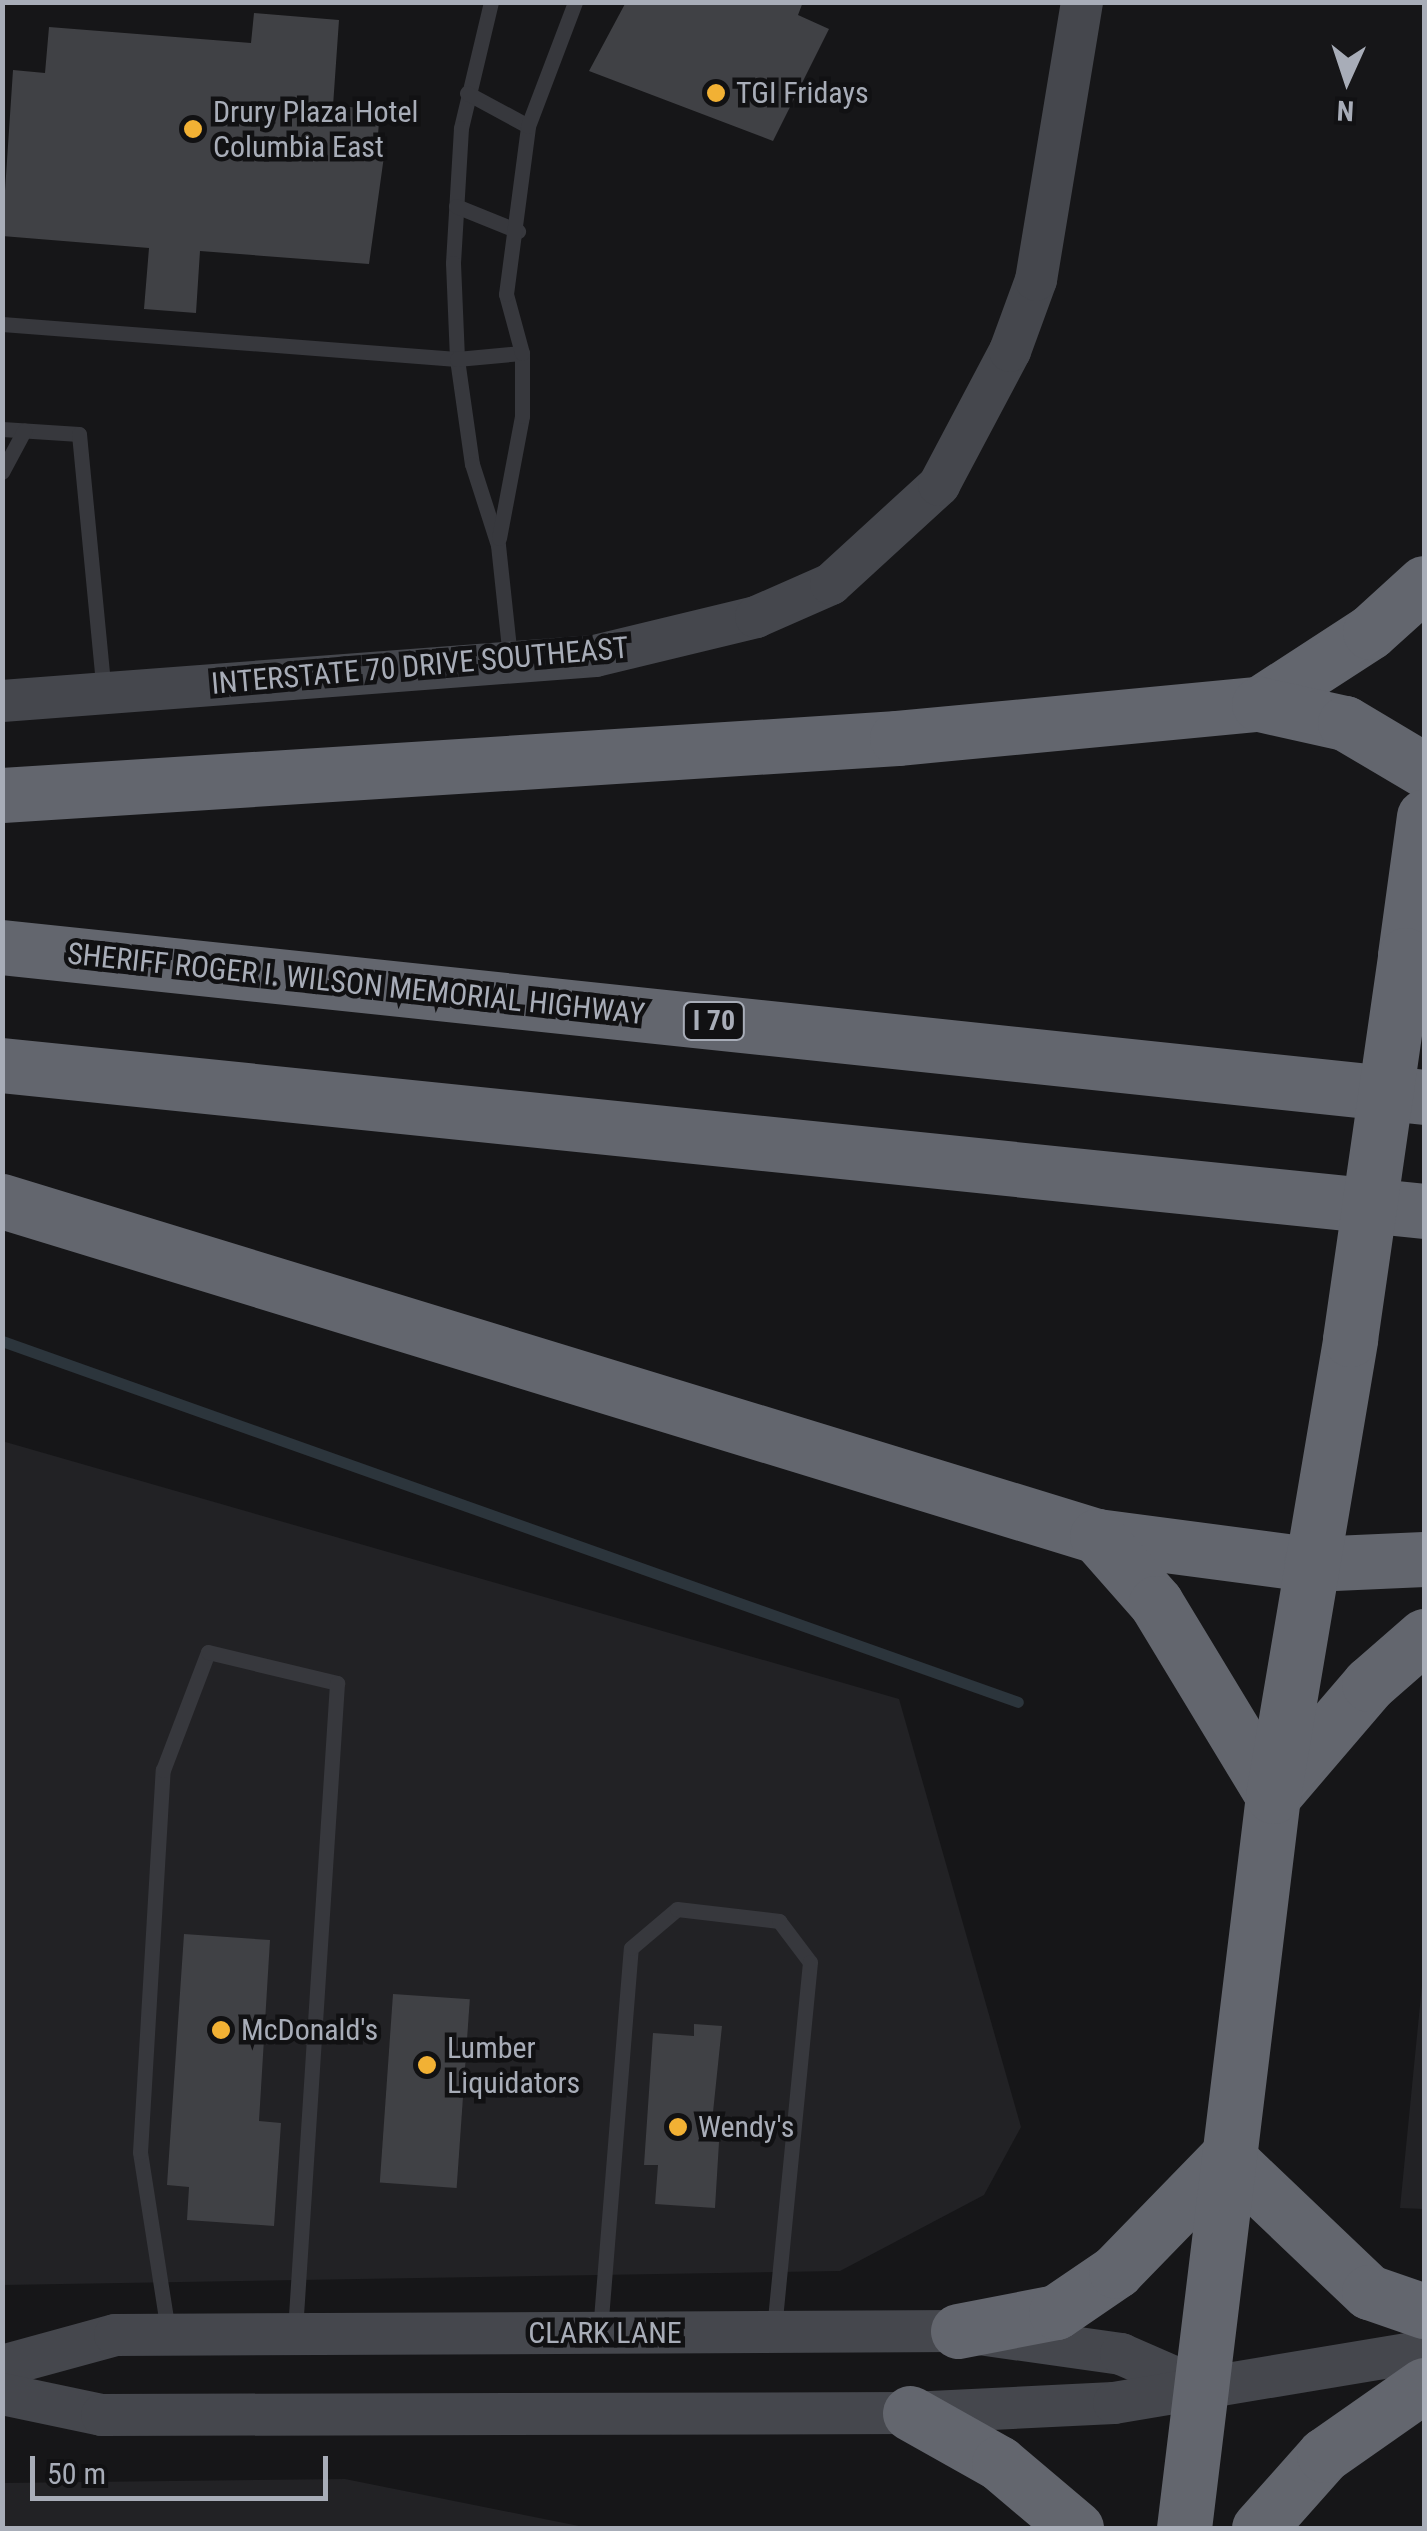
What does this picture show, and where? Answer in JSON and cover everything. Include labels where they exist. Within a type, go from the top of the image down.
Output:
[{"type":"highway","points":[[1259,704],[1370,632],[1424,583]]},
{"type":"highway","points":[[2,794],[898,738],[1259,704],[1345,724],[1424,770]]},
{"type":"highway","points":[[1184,2528],[1273,1796],[1350,1340],[1424,816]]},
{"type":"highway","name":"SHERIFF ROGER I. WILSON MEMORIAL HIGHWAY","points":[[2,947],[1424,1097]]},
{"type":"highway","points":[[2,1065],[1424,1211]]},
{"type":"highway","points":[[2,1201],[1098,1536],[1311,1564],[1424,1559]]},
{"type":"highway","points":[[1098,1536],[1156,1603],[1273,1796]]},
{"type":"highway","points":[[1273,1796],[1369,1684],[1424,1636]]},
{"type":"highway","points":[[1227,2157],[1369,2292],[1424,2311]]},
{"type":"highway","points":[[958,2331],[1056,2312],[1116,2271],[1227,2157]]},
{"type":"highway","points":[[1259,2528],[1324,2456],[1424,2385]]},
{"type":"highway","points":[[910,2412],[999,2464],[1076,2528]]},
{"type":"main road","name":"INTERSTATE 70 DRIVE SOUTHEAST","points":[[2,701],[595,656],[756,617],[831,584],[939,485],[978,422],[1036,280],[1082,2]]},
{"type":"main road","name":"CLARK LANE","points":[[2,2366],[115,2335],[958,2331],[1120,2354],[1202,2389]]},
{"type":"main road","points":[[2,2394],[102,2415],[910,2412],[1202,2389],[1424,2351]]},
{"type":"lane","points":[[491,2],[467,93],[456,206],[457,358],[472,464],[498,545],[511,662]]},
{"type":"lane","points":[[498,545],[522,416],[522,354],[506,294],[518,231],[528,126],[574,2]]},
{"type":"lane","points":[[467,93],[528,126]]},
{"type":"lane","points":[[456,206],[518,231]]},
{"type":"lane","points":[[2,324],[457,358],[522,354]]},
{"type":"lane","points":[[2,429],[79,434],[104,694]]},
{"type":"lane","points":[[2,472],[24,431]]},
{"type":"lane","points":[[169,2335],[141,2133],[162,1770],[208,1652],[337,1682],[294,2334]]},
{"type":"lane","points":[[600,2333],[631,1948],[676,1908],[780,1920],[810,1962],[774,2332]]},
{"type":"shaded area","points":[[2,1441],[899,1699],[1021,2127],[984,2195],[840,2271],[3,2285]]},
{"type":"shaded area","points":[[1424,1965],[1424,2209],[1400,2208]]},
{"type":"shaded area","points":[[345,2479],[584,2527],[678,2528],[3,2528],[3,2483]]},
{"type":"building","name":"TGI Fridays","points":[[626,2],[803,2],[798,15],[829,29],[773,141],[589,71]]},
{"type":"building","name":"Drury Plaza Hotel Columbia East","points":[[254,13],[339,20],[333,106],[380,109],[377,148],[385,149],[369,264],[200,251],[196,313],[144,309],[149,248],[2,236],[13,70],[45,73],[49,27],[251,43]]},
{"type":"building","name":"McDonald's","points":[[184,1934],[270,1940],[259,2121],[281,2123],[274,2226],[187,2220],[189,2187],[167,2185]]},
{"type":"building","name":"Lumber Liquidators","points":[[393,1994],[470,1999],[457,2188],[380,2183]]},
{"type":"building","name":"Wendy's","points":[[694,2024],[722,2026],[710,2141],[719,2142],[715,2208],[655,2204],[658,2165],[644,2165],[653,2033],[694,2036]]},
{"type":"waterway","points":[[2,1341],[1018,1702]]},
{"type":"place","name":"TGI Fridays","points":[[716,93]]},
{"type":"place","name":"Drury Plaza Hotel Columbia East","points":[[193,129]]},
{"type":"place","name":"McDonald's","points":[[221,2030]]},
{"type":"place","name":"Lumber Liquidators","points":[[427,2065]]},
{"type":"place","name":"Wendy's","points":[[678,2127]]}]
